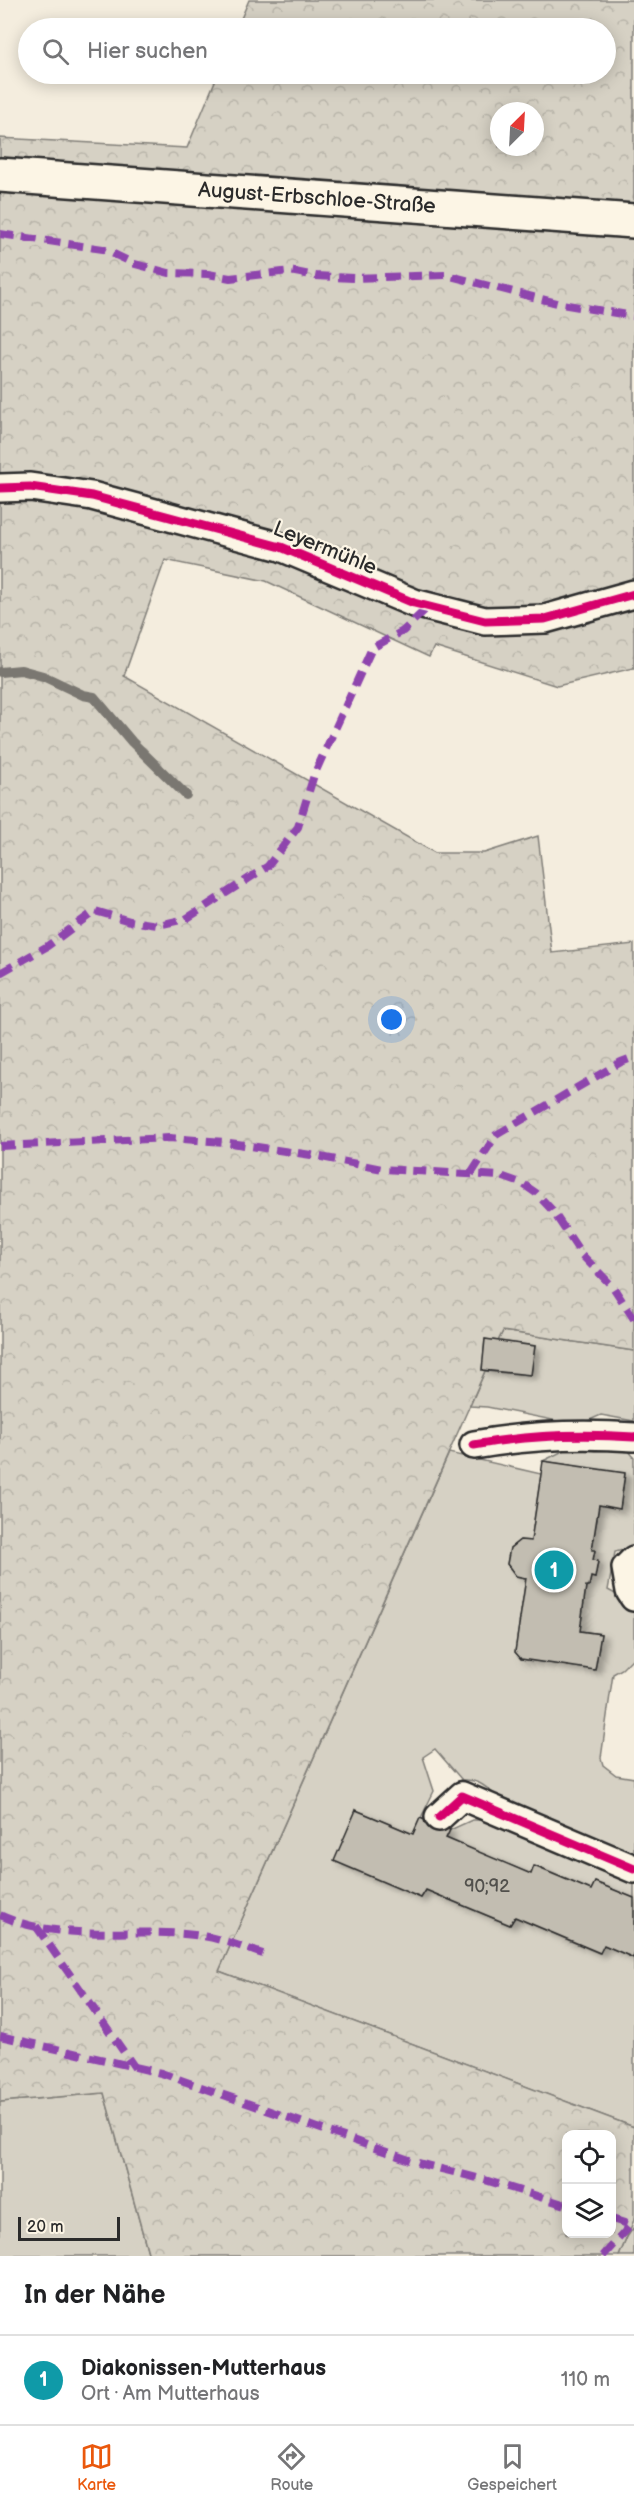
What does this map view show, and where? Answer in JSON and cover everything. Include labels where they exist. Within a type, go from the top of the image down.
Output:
[{"type":"main road","name":"August-Erbschloe-Straße","points":[[0,175],[634,221]]},
{"type":"street","name":"Leyermühle","points":[[0,488],[30,487],[92,496],[281,547],[414,603],[485,621],[545,619],[634,594]]},
{"type":"street","points":[[474,1445],[520,1436],[597,1434],[634,1437]]},
{"type":"street","points":[[634,1560],[626,1568],[630,1591],[634,1597]]},
{"type":"street","points":[[439,1817],[462,1796],[634,1869]]},
{"type":"green space","points":[[249,0],[634,0],[634,668],[557,686],[434,647],[429,657],[266,581],[165,560],[124,676],[435,853],[484,853],[538,836],[552,953],[634,944],[634,1351],[503,1331],[498,1341],[485,1339],[482,1370],[485,1371],[219,1971],[634,2127],[634,2220],[619,2256],[149,2256],[104,2093],[0,2102],[0,138],[187,148],[214,84],[616,84],[616,18],[241,18]]},
{"type":"green space","points":[[503,1331],[634,1351],[634,1421],[601,1415],[578,1425],[487,1407],[470,1406],[485,1371],[531,1375],[535,1346],[498,1341]]},
{"type":"green space","points":[[571,1447],[595,1451],[627,1449],[634,1457],[634,1547],[615,1552],[608,1590],[621,1597],[634,1612],[634,1657],[613,1674],[601,1758],[603,1765],[616,1775],[634,1778],[634,1857],[494,1794],[479,1783],[462,1780],[435,1749],[423,1757],[434,1791],[413,1834],[356,1810],[421,1898],[426,1890],[510,1925],[515,1917],[599,1953],[604,1945],[634,1958],[634,2127],[219,1971],[449,1453],[541,1474],[531,1541],[520,1540],[510,1548],[507,1564],[516,1576],[526,1578],[515,1652],[522,1659],[595,1670],[601,1634],[580,1631],[586,1586],[589,1586],[591,1577],[595,1578],[598,1562],[593,1560],[595,1551],[592,1550],[599,1505],[620,1508],[625,1474],[543,1461]]},
{"type":"green space","points":[[472,1820],[485,1820],[634,1883],[634,1898],[595,1882],[591,1890],[535,1866],[531,1874],[446,1839],[450,1830]]},
{"type":"green space","points":[[104,2093],[149,2256],[0,2256],[0,2102]]},
{"type":"green space","points":[[634,2227],[634,2256],[619,2256],[627,2237]]},
{"type":"building","points":[[485,1339],[535,1346],[531,1375],[482,1370]]},
{"type":"building","points":[[543,1461],[625,1473],[620,1509],[599,1505],[592,1550],[595,1550],[593,1560],[598,1561],[595,1578],[591,1577],[589,1586],[586,1586],[580,1631],[601,1634],[595,1670],[521,1659],[515,1652],[526,1578],[516,1576],[507,1564],[510,1548],[520,1540],[531,1541]]},
{"type":"building","points":[[356,1810],[413,1834],[420,1818],[450,1830],[446,1838],[531,1874],[534,1866],[591,1890],[595,1882],[634,1898],[634,1958],[604,1945],[600,1953],[515,1917],[510,1925],[426,1890],[421,1898],[334,1861]]},
{"type":"waterway","points":[[0,672],[21,670],[43,676],[83,695],[94,697],[132,742],[186,795]]},
{"type":"marked path","points":[[0,234],[103,249],[135,264],[169,273],[208,274],[230,278],[290,271],[316,276],[354,278],[446,275],[561,304],[634,316]]},
{"type":"marked path","points":[[0,973],[46,947],[95,911],[130,921],[158,925],[186,919],[268,866],[298,827],[314,775],[372,648],[403,631],[428,607]]},
{"type":"marked path","points":[[471,1174],[496,1135],[621,1062],[634,1057]]},
{"type":"marked path","points":[[0,1146],[169,1138],[224,1142],[311,1155],[382,1169],[501,1176],[523,1184],[536,1193],[552,1210],[582,1255],[613,1287],[634,1319]]},
{"type":"marked path","points":[[0,1915],[24,1924],[74,1932],[177,1933],[210,1937],[269,1956]]},
{"type":"marked path","points":[[36,1926],[135,2068]]},
{"type":"marked path","points":[[0,2036],[161,2073],[418,2163],[485,2180],[562,2204]]},
{"type":"marked path","points":[[603,2256],[631,2225],[616,2220]]},
{"type":"cycle path","points":[[0,488],[30,487],[92,496],[281,547],[414,603],[485,621],[545,619],[634,594]]},
{"type":"cycle path","points":[[474,1445],[554,1436],[634,1437]]},
{"type":"cycle path","points":[[439,1817],[462,1796],[634,1869]]},
{"type":"place","name":"Diakonissen-Mutterhaus","points":[[554,1570]]}]
